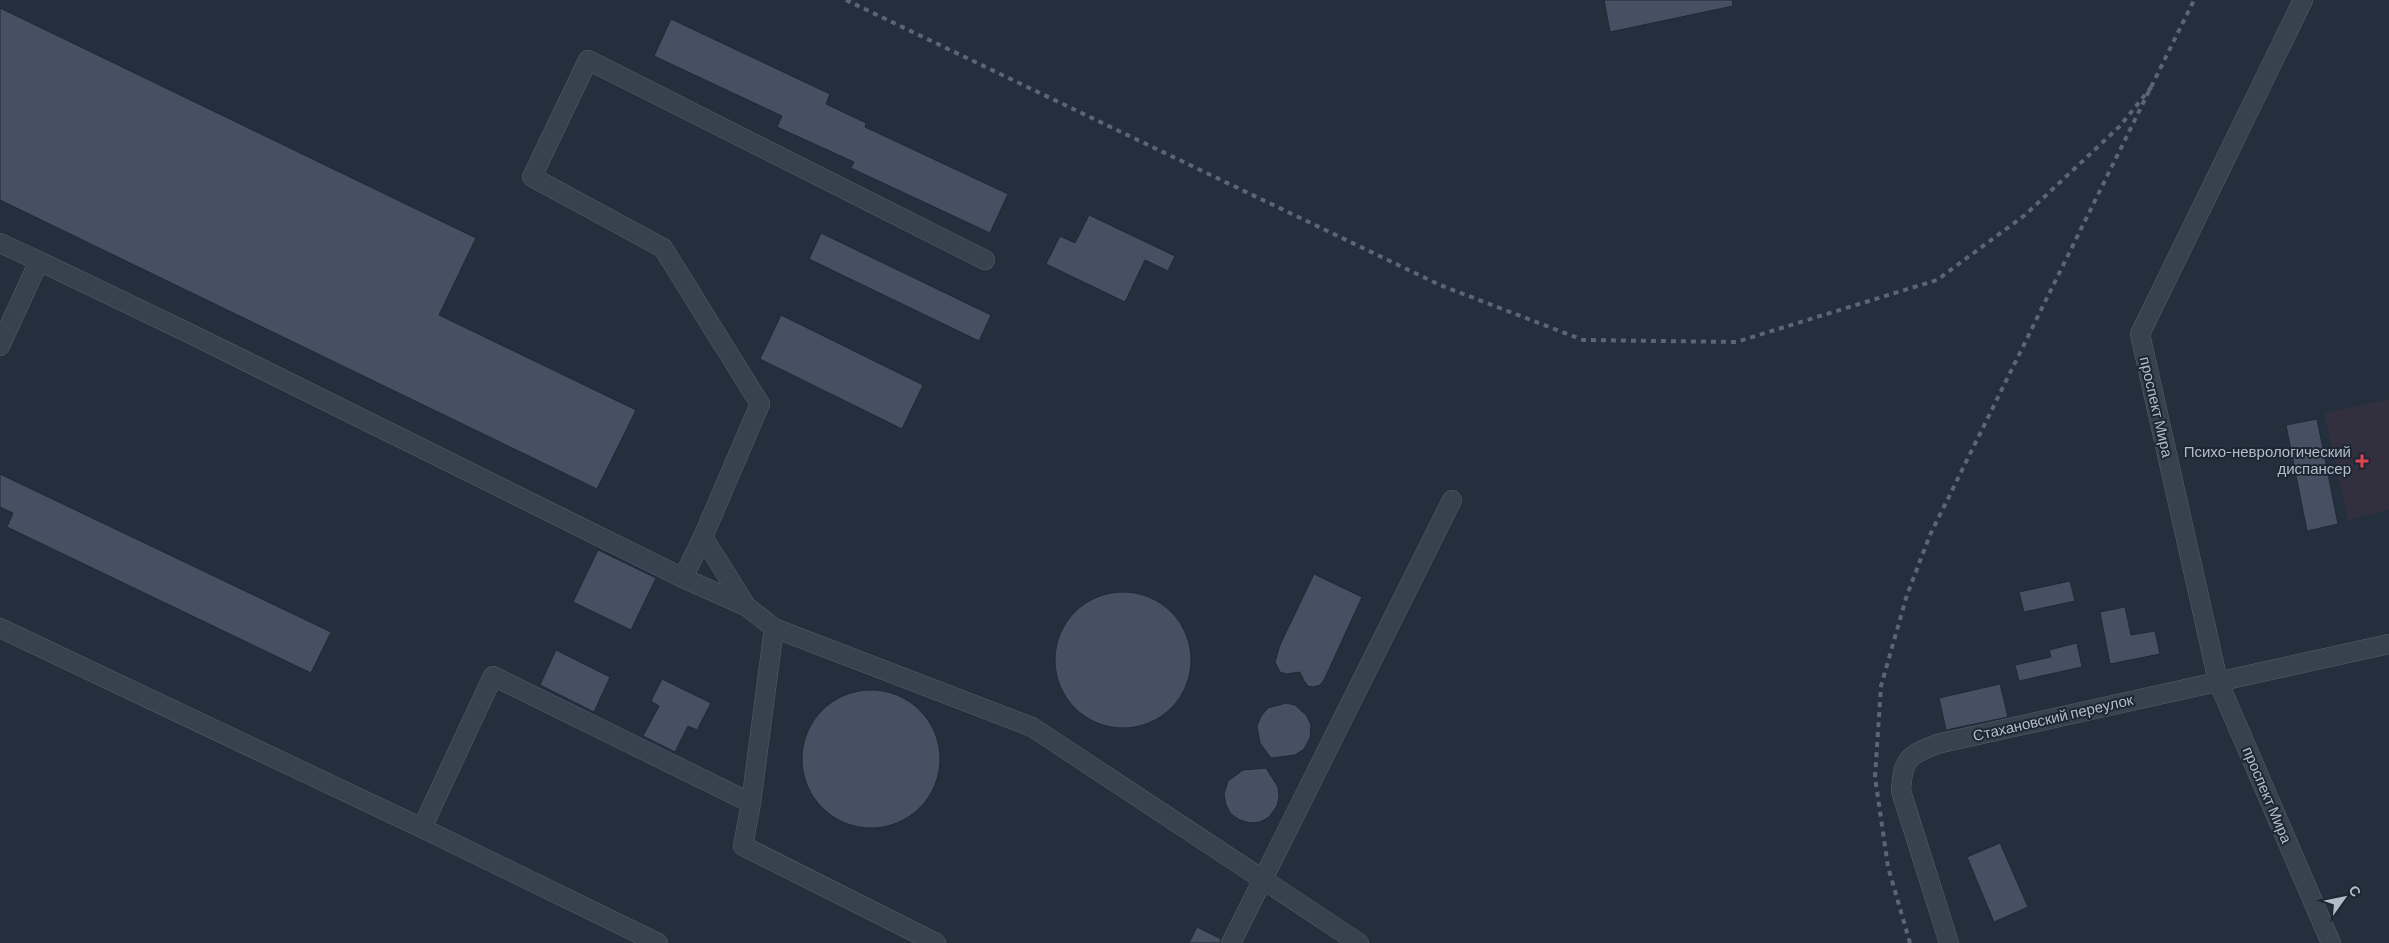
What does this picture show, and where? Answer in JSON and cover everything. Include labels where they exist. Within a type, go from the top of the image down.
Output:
[{"type":"street","name":"проспект Мира","points":[[2303,0],[2140,334],[2218,681],[2331,943]]},
{"type":"street","points":[[683,578],[703,537],[760,404],[663,248],[532,177],[588,60],[985,260]]},
{"type":"street","points":[[0,242],[197,337],[683,578],[746,606],[774,628],[1032,727],[1262,881],[1359,943]]},
{"type":"street","points":[[0,346],[39,261]]},
{"type":"street","points":[[1231,943],[1452,500]]},
{"type":"street","points":[[703,537],[746,606]]},
{"type":"street","points":[[0,628],[422,828],[658,943]]},
{"type":"street","points":[[774,628],[751,803],[743,846],[936,943]]},
{"type":"street","name":"Стахановский переулок","points":[[1949,943],[1901,791],[1902,768],[1915,752],[1937,744],[2389,644]]},
{"type":"street","points":[[422,828],[493,676],[751,803]]},
{"type":"shaded area","name":"Психо-неврологический диспансер","points":[[2389,399],[2389,510],[2348,520],[2324,413]]},
{"type":"building","points":[[1604,0],[1732,0],[1733,6],[1610,32]]},
{"type":"building","points":[[0,8],[476,238],[439,315],[636,410],[597,489],[0,200]]},
{"type":"building","points":[[671,19],[830,94],[826,104],[866,123],[865,127],[1008,194],[990,233],[851,168],[854,162],[777,127],[782,116],[654,56]]},
{"type":"building","points":[[1089,215],[1175,256],[1168,271],[1145,260],[1125,302],[1046,264],[1060,236],[1075,243]]},
{"type":"building","points":[[821,233],[991,315],[979,341],[809,259]]},
{"type":"building","points":[[781,315],[923,385],[902,429],[760,359]]},
{"type":"building","points":[[2317,419],[2338,524],[2307,531],[2286,425]]},
{"type":"building","points":[[0,474],[331,632],[311,673],[7,527],[13,513],[0,507]]},
{"type":"building","points":[[598,550],[656,578],[631,630],[573,602]]},
{"type":"building","points":[[1314,574],[1362,597],[1324,680],[1320,685],[1313,687],[1308,686],[1300,672],[1286,674],[1280,672],[1275,662],[1280,645]]},
{"type":"building","points":[[2070,581],[2075,601],[2024,612],[2019,592]]},
{"type":"building","points":[[1123,592],[1149,597],[1161,603],[1171,612],[1180,622],[1186,634],[1191,660],[1186,686],[1180,698],[1171,708],[1161,717],[1149,723],[1123,728],[1097,723],[1085,717],[1075,708],[1066,698],[1060,686],[1055,660],[1060,634],[1066,622],[1075,612],[1085,603],[1097,597]]},
{"type":"building","points":[[2125,607],[2131,635],[2155,631],[2160,654],[2110,664],[2100,612]]},
{"type":"building","points":[[2077,643],[2082,667],[2019,681],[2015,665],[2051,657],[2049,650]]},
{"type":"building","points":[[556,650],[610,677],[594,712],[540,685]]},
{"type":"building","points":[[662,679],[711,703],[697,730],[688,726],[675,752],[643,736],[659,706],[651,701]]},
{"type":"building","points":[[2000,684],[2008,717],[1946,730],[1939,698]]},
{"type":"building","points":[[871,690],[897,695],[920,710],[935,733],[940,759],[935,785],[920,808],[897,823],[871,828],[845,823],[822,808],[807,785],[802,759],[807,733],[822,710],[845,695]]},
{"type":"building","points":[[1286,703],[1295,705],[1307,716],[1311,725],[1310,738],[1304,749],[1295,755],[1271,758],[1260,743],[1257,726],[1261,716],[1268,708]]},
{"type":"building","points":[[1266,768],[1278,787],[1279,797],[1277,806],[1269,817],[1260,822],[1250,823],[1240,820],[1231,814],[1226,805],[1224,794],[1228,781],[1243,770]]},
{"type":"building","points":[[2000,843],[2028,907],[1994,922],[1967,857]]},
{"type":"building","points":[[1197,927],[1221,939],[1220,943],[1189,943]]},
{"type":"railway","points":[[846,0],[1440,285],[1583,340],[1736,342],[1937,280],[2025,215],[2120,126],[2153,85]]},
{"type":"railway","points":[[1910,943],[1888,867],[1875,777],[1881,686],[1907,595],[1930,535],[2194,0]]},
{"type":"place","name":"Психо-неврологический диспансер","points":[[2362,461]]}]
